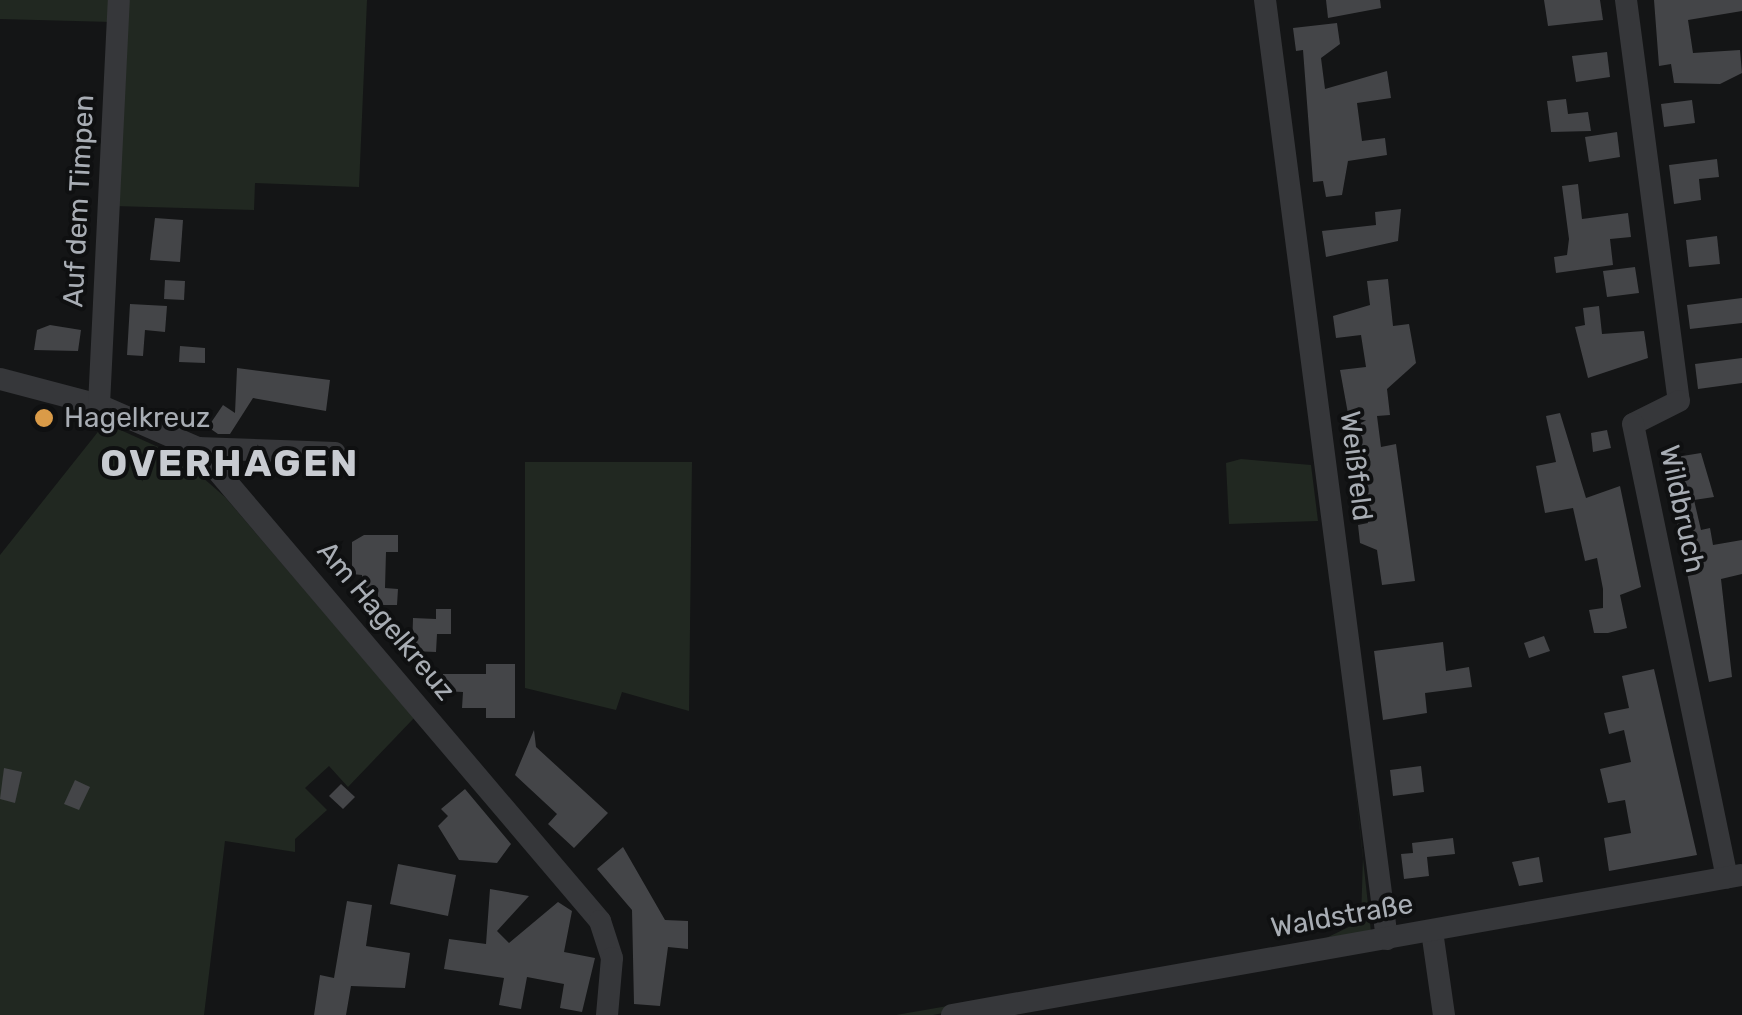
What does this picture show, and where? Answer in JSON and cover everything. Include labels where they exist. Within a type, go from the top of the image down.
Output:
[{"type":"street","name":"Auf dem Timpen","points":[[99,405],[119,0]]},
{"type":"street","name":"Weißfeld","points":[[1264,0],[1387,939]]},
{"type":"street","name":"Wildbruch","points":[[1626,0],[1680,401],[1634,424],[1735,876]]},
{"type":"street","name":"Am Hagelkreuz","points":[[0,379],[99,405],[198,448],[600,921],[612,958],[608,1015]]},
{"type":"street","points":[[198,448],[335,453]]},
{"type":"street","name":"Waldstraße","points":[[952,1015],[1735,876]]},
{"type":"street","points":[[1432,931],[1444,1015]]},
{"type":"shaded area","points":[[0,0],[113,0],[112,22],[0,19]]},
{"type":"shaded area","points":[[128,0],[367,0],[359,187],[255,183],[254,210],[114,206]]},
{"type":"shaded area","points":[[105,423],[178,456],[225,497],[414,718],[348,787],[329,766],[305,788],[327,810],[295,839],[295,852],[225,841],[204,1015],[0,1015],[0,555]]},
{"type":"shaded area","points":[[1241,459],[1311,465],[1318,521],[1229,524],[1226,463]]},
{"type":"shaded area","points":[[525,462],[692,462],[689,711],[622,692],[616,710],[525,688]]},
{"type":"shaded area","points":[[1363,858],[1371,932],[933,1015],[896,1015],[1320,941],[1361,921]]},
{"type":"building","points":[[1326,0],[1380,0],[1381,8],[1328,18]]},
{"type":"building","points":[[1544,0],[1600,0],[1603,20],[1548,26]]},
{"type":"building","points":[[1654,0],[1742,0],[1742,11],[1688,20],[1693,53],[1740,50],[1742,73],[1720,84],[1674,83],[1671,64],[1659,66]]},
{"type":"building","points":[[1337,23],[1340,44],[1321,58],[1325,89],[1387,71],[1391,98],[1357,103],[1362,141],[1385,138],[1387,155],[1348,161],[1342,195],[1326,197],[1323,181],[1313,182],[1303,50],[1296,51],[1293,28]]},
{"type":"building","points":[[1607,52],[1610,77],[1576,82],[1572,56]]},
{"type":"building","points":[[1566,99],[1568,114],[1588,112],[1591,131],[1551,132],[1547,101]]},
{"type":"building","points":[[1692,100],[1695,123],[1664,127],[1661,104]]},
{"type":"building","points":[[1617,132],[1620,157],[1589,162],[1585,137]]},
{"type":"building","points":[[1717,159],[1719,177],[1699,179],[1701,200],[1674,204],[1669,165]]},
{"type":"building","points":[[1578,184],[1582,219],[1628,213],[1631,237],[1610,239],[1613,265],[1556,273],[1554,257],[1567,255],[1569,239],[1562,186]]},
{"type":"building","points":[[1401,209],[1398,241],[1326,257],[1322,231],[1376,225],[1375,212]]},
{"type":"building","points":[[155,218],[183,220],[180,262],[150,260]]},
{"type":"building","points":[[1717,236],[1720,264],[1689,267],[1686,240]]},
{"type":"building","points":[[1635,267],[1639,293],[1607,297],[1603,271]]},
{"type":"building","points":[[1388,279],[1393,326],[1409,324],[1416,363],[1387,389],[1390,415],[1377,416],[1381,447],[1396,444],[1415,581],[1382,585],[1377,550],[1360,543],[1358,525],[1368,523],[1340,370],[1366,367],[1361,335],[1336,338],[1333,316],[1370,305],[1367,281]]},
{"type":"building","points":[[165,280],[185,281],[184,300],[164,299]]},
{"type":"building","points":[[1742,298],[1742,323],[1690,329],[1687,305]]},
{"type":"building","points":[[130,304],[167,306],[165,332],[145,330],[143,356],[127,355]]},
{"type":"building","points":[[1599,306],[1602,334],[1644,331],[1648,358],[1588,378],[1575,327],[1585,325],[1583,308]]},
{"type":"building","points":[[50,325],[81,330],[78,351],[34,350],[37,330]]},
{"type":"building","points":[[180,346],[205,348],[205,363],[179,362]]},
{"type":"building","points":[[1742,358],[1742,383],[1698,389],[1695,364]]},
{"type":"building","points":[[237,368],[330,380],[326,411],[253,398],[230,434],[218,434],[208,427],[223,405],[235,413]]},
{"type":"building","points":[[1560,413],[1586,498],[1620,486],[1641,587],[1620,595],[1627,628],[1594,633],[1589,610],[1603,608],[1597,558],[1585,561],[1573,508],[1545,513],[1536,466],[1556,462],[1546,416]]},
{"type":"building","points":[[1607,430],[1611,448],[1593,452],[1591,433]]},
{"type":"building","points":[[1701,453],[1714,497],[1694,500],[1701,530],[1710,528],[1713,545],[1742,540],[1742,574],[1721,579],[1732,677],[1709,682],[1664,459]]},
{"type":"building","points":[[364,535],[398,535],[398,552],[386,552],[385,588],[398,589],[397,605],[378,605],[378,588],[362,588],[362,575],[352,574],[352,542]]},
{"type":"building","points":[[436,609],[451,609],[451,634],[437,634],[436,652],[412,651],[413,618],[436,619]]},
{"type":"building","points":[[1544,636],[1550,651],[1529,658],[1524,643]]},
{"type":"building","points":[[1443,642],[1446,671],[1469,667],[1472,687],[1425,693],[1427,713],[1383,720],[1374,651]]},
{"type":"building","points":[[486,664],[515,664],[515,718],[486,718],[486,708],[462,708],[463,692],[442,691],[443,674],[486,674]]},
{"type":"building","points":[[1654,669],[1697,855],[1609,871],[1604,838],[1631,833],[1625,800],[1608,803],[1600,769],[1631,762],[1624,730],[1609,734],[1604,713],[1629,708],[1622,676]]},
{"type":"building","points":[[534,730],[536,747],[608,813],[574,848],[548,824],[557,814],[515,775]]},
{"type":"building","points":[[1421,766],[1424,792],[1393,796],[1390,770]]},
{"type":"building","points":[[4,768],[22,772],[15,803],[0,799]]},
{"type":"building","points":[[75,780],[90,787],[79,810],[64,804]]},
{"type":"building","points":[[341,784],[355,797],[343,809],[329,796]]},
{"type":"building","points":[[465,789],[511,844],[497,863],[459,860],[438,826],[448,816],[441,809]]},
{"type":"building","points":[[1453,838],[1455,854],[1427,857],[1429,876],[1404,879],[1401,854],[1413,853],[1412,843]]},
{"type":"building","points":[[623,847],[665,920],[688,921],[688,949],[668,947],[660,1006],[634,1004],[632,910],[597,869]]},
{"type":"building","points":[[1539,857],[1543,882],[1519,886],[1512,862]]},
{"type":"building","points":[[398,864],[456,875],[448,916],[390,904]]},
{"type":"building","points":[[490,889],[529,896],[497,931],[509,943],[558,902],[572,911],[564,952],[595,958],[582,1012],[560,1008],[564,984],[527,977],[521,1009],[499,1005],[504,978],[444,969],[449,939],[486,944]]},
{"type":"building","points":[[347,901],[372,905],[366,946],[410,953],[405,988],[351,986],[346,1015],[314,1015],[320,975],[334,978]]},
{"type":"place","name":"Hagelkreuz","points":[[44,418]]},
{"type":"district","name":"OVERHAGEN","points":[[230,464]]}]
